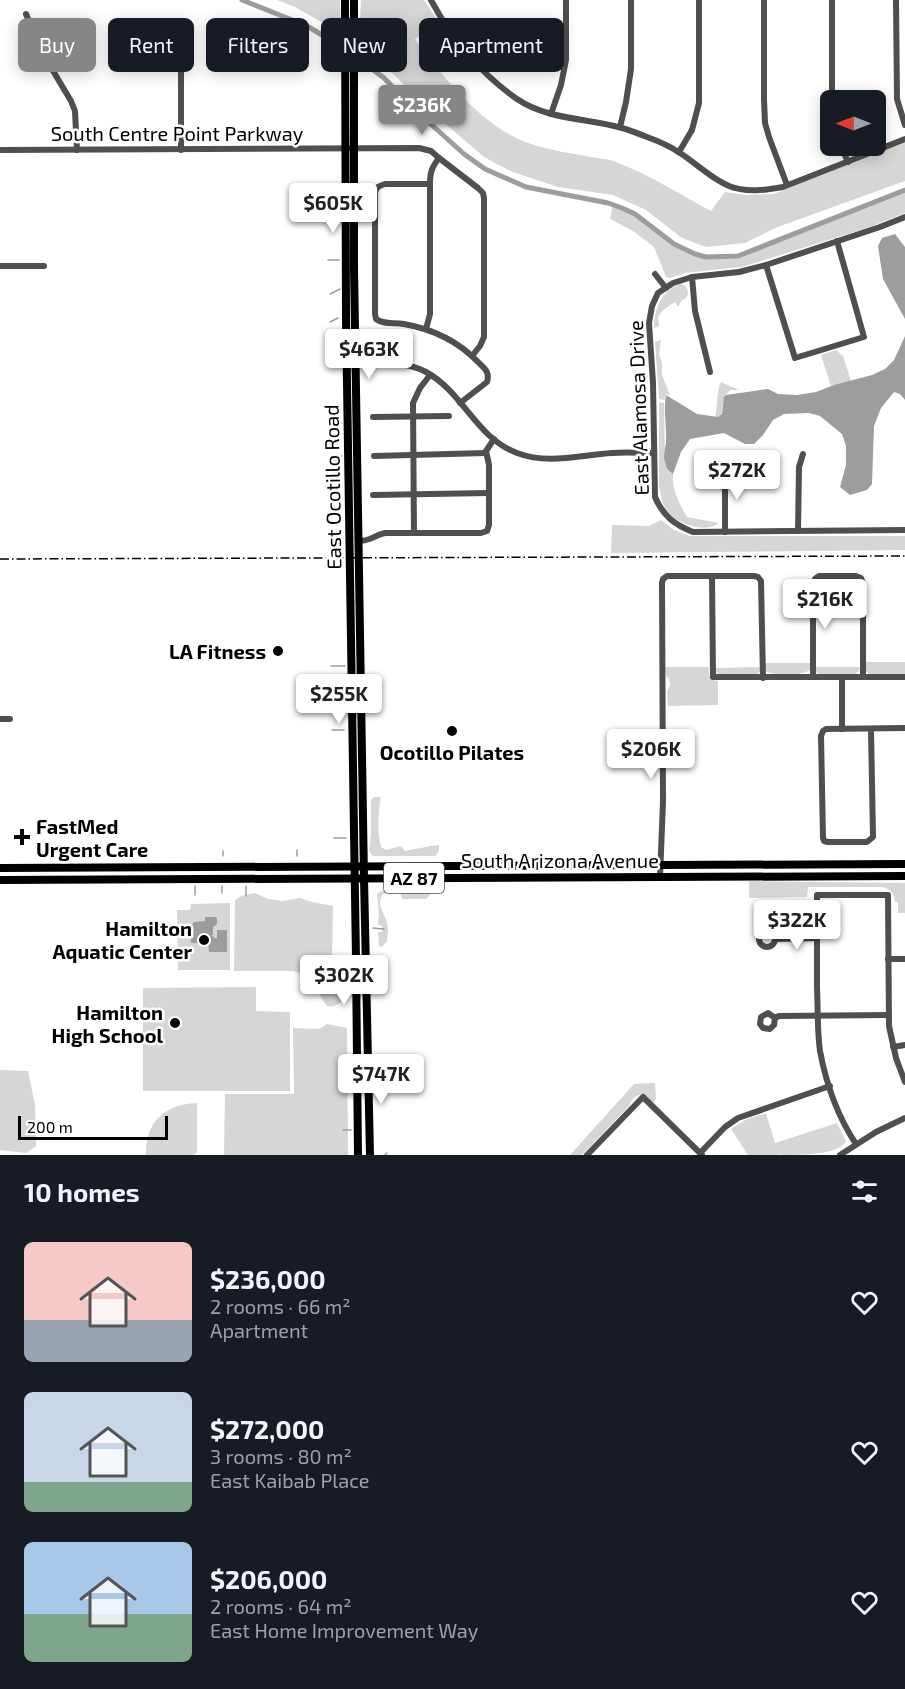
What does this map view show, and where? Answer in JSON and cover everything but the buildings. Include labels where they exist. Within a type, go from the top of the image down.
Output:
[{"type":"main road","name":"East Ocotillo Road","points":[[345,0],[352,742],[359,866]]},
{"type":"main road","name":"East Ocotillo Road","points":[[354,0],[354,268],[362,742],[359,866]]},
{"type":"main road","points":[[352,742],[362,742]]},
{"type":"main road","name":"South Arizona Avenue","points":[[0,868],[905,864]]},
{"type":"main road","points":[[358,1155],[359,866]]},
{"type":"main road","name":"South Arizona Avenue","points":[[0,880],[905,876]]},
{"type":"main road","points":[[359,878],[370,1155]]},
{"type":"street","points":[[430,0],[447,28],[466,51],[518,100],[550,114],[620,127],[651,138],[679,152],[729,186],[748,190],[768,190],[787,185],[905,139]]},
{"type":"street","points":[[550,114],[561,85],[566,60],[566,0]]},
{"type":"street","points":[[620,127],[630,77],[631,0]]},
{"type":"street","points":[[679,152],[692,130],[699,103],[699,0]]},
{"type":"street","points":[[764,0],[765,123],[787,185]]},
{"type":"street","points":[[832,0],[832,90]]},
{"type":"street","points":[[896,0],[897,99],[905,124]]},
{"type":"street","points":[[26,14],[44,54],[75,111],[77,150]]},
{"type":"street","points":[[181,72],[181,150]]},
{"type":"street","name":"South Centre Point Parkway","points":[[0,150],[419,148],[431,151],[483,193],[484,338],[472,356]]},
{"type":"street","points":[[845,156],[848,162]]},
{"type":"street","points":[[426,329],[430,314],[430,173],[439,158]]},
{"type":"street","points":[[430,184],[385,184],[376,189],[375,314],[376,319],[386,323],[400,323],[426,329],[448,339],[472,356],[486,370],[489,377],[487,381],[460,403]]},
{"type":"street","points":[[655,274],[666,288],[673,283],[692,277],[739,272],[837,242],[905,217]]},
{"type":"street","points":[[766,265],[795,358],[864,336],[837,242]]},
{"type":"street","points":[[0,266],[44,266]]},
{"type":"street","points":[[692,277],[695,311],[710,372]]},
{"type":"street","name":"East Alamosa Drive","points":[[666,288],[658,293],[652,306],[649,323],[653,383],[655,497],[660,508],[670,520],[680,527],[693,532],[725,532]]},
{"type":"street","points":[[347,363],[397,364],[424,371],[445,385],[494,440],[516,453],[548,459],[612,453],[654,453]]},
{"type":"street","points":[[414,533],[413,417],[416,396],[430,375]]},
{"type":"street","points":[[374,417],[449,416]]},
{"type":"street","points":[[358,541],[369,541],[377,535],[386,533],[486,532],[489,528],[489,465],[486,449],[494,440]]},
{"type":"street","points":[[374,456],[486,453]]},
{"type":"street","points":[[798,531],[799,467],[803,454]]},
{"type":"street","points":[[718,479],[725,489],[725,532],[905,530]]},
{"type":"street","points":[[373,495],[489,493]]},
{"type":"street","points":[[660,876],[663,802],[663,579],[667,576],[758,577],[761,581],[763,678]]},
{"type":"street","points":[[712,576],[713,677],[905,677]]},
{"type":"street","points":[[813,677],[813,584],[819,576],[861,578],[863,677]]},
{"type":"street","points":[[842,678],[842,729]]},
{"type":"street","points":[[0,719],[10,719]]},
{"type":"street","points":[[871,729],[873,837],[869,841],[824,841],[821,758],[823,731],[826,729],[905,728]]},
{"type":"street","points":[[855,1144],[842,1121],[820,1050],[817,895],[888,895],[889,1015],[892,1047],[905,1082]]},
{"type":"street","points":[[775,939],[817,938]]},
{"type":"street","points":[[888,959],[905,959]]},
{"type":"street","points":[[775,1018],[779,1016],[889,1015]]},
{"type":"street","points":[[892,1047],[905,1045]]},
{"type":"street","points":[[592,1153],[643,1097],[701,1154],[725,1127],[738,1118],[830,1086]]},
{"type":"street","points":[[840,1155],[855,1144],[905,1118]]},
{"type":"shaded area","points":[[277,0],[340,0],[341,18],[321,18],[321,22]]},
{"type":"shaded area","points":[[361,0],[424,0],[436,18],[419,18],[419,36],[415,39],[419,44],[419,72],[440,72],[479,113],[511,135],[542,147],[613,161],[651,178],[711,211],[725,192],[746,195],[774,194],[870,156],[886,156],[886,150],[905,142],[905,181],[775,228],[745,243],[706,247],[682,238],[646,210],[613,195],[558,187],[510,171],[484,157],[391,72],[407,72],[407,18],[360,18]]},
{"type":"shaded area","points":[[905,191],[905,213],[870,227],[742,267],[685,273],[670,278],[666,277],[654,247],[633,231],[610,219],[613,205],[635,216],[677,247],[688,252],[709,258],[731,257],[754,251]]},
{"type":"shaded area","points":[[895,234],[905,247],[905,319],[883,279],[878,246],[882,238]]},
{"type":"shaded area","points":[[681,283],[687,288],[686,298],[678,307],[675,302],[662,311],[658,318],[659,326],[654,328],[660,301],[674,286]]},
{"type":"shaded area","points":[[905,336],[905,400],[900,394],[894,392],[881,408],[874,426],[872,484],[867,490],[850,495],[840,487],[846,465],[846,446],[842,434],[820,416],[809,413],[784,414],[773,420],[754,444],[745,444],[724,433],[690,439],[681,452],[673,474],[667,468],[664,457],[666,395],[697,414],[718,417],[722,414],[726,395],[768,389],[778,394],[797,395],[816,392],[872,375],[885,369],[894,360]]},
{"type":"shaded area","points":[[661,340],[659,354],[662,375],[670,395],[666,394],[665,400],[659,399],[655,342]]},
{"type":"shaded area","points":[[837,350],[843,356],[851,381],[831,386],[821,355]]},
{"type":"shaded area","points":[[721,382],[739,390],[731,390],[728,393],[724,399],[721,416],[715,418],[718,390]]},
{"type":"shaded area","points":[[659,402],[664,403],[665,464],[669,472],[673,474],[679,501],[687,517],[719,523],[713,526],[707,528],[691,526],[666,510],[659,487]]},
{"type":"shaded area","points":[[661,520],[674,530],[689,536],[905,536],[905,550],[611,553],[612,525],[649,526]]},
{"type":"shaded area","points":[[866,662],[905,662],[905,674],[870,675],[866,671]]},
{"type":"shaded area","points":[[765,663],[810,663],[810,670],[788,675],[775,674],[765,671]]},
{"type":"shaded area","points":[[665,667],[709,667],[709,675],[713,680],[718,681],[718,705],[668,706],[667,692],[670,685]]},
{"type":"shaded area","points":[[760,667],[756,675],[721,675],[716,672],[715,668]]},
{"type":"shaded area","points":[[816,667],[860,667],[855,674],[820,675],[816,672]]},
{"type":"shaded area","points":[[374,797],[381,797],[378,822],[381,847],[386,850],[401,846],[405,851],[439,845],[439,851],[435,856],[373,856],[369,851],[371,800]]},
{"type":"shaded area","points":[[749,881],[905,883],[905,913],[898,913],[898,902],[895,902],[892,892],[883,887],[808,887],[807,897],[749,898]]},
{"type":"shaded area","points":[[405,887],[428,887],[430,895],[426,899],[402,899],[400,892],[382,895],[380,905],[387,922],[388,933],[387,941],[379,947],[378,932],[382,932],[382,926],[378,925],[377,894],[383,890],[398,890]]},
{"type":"shaded area","points":[[255,893],[268,899],[282,901],[300,898],[333,906],[332,963],[336,969],[343,1000],[340,1003],[327,1006],[309,980],[292,971],[234,971],[235,900]]},
{"type":"shaded area","name":"Hamilton Aquatic Center","points":[[230,903],[230,970],[178,970],[177,910],[190,910],[191,904]]},
{"type":"shaded area","points":[[205,917],[216,917],[217,919],[217,924],[213,927],[213,935],[211,935],[215,938],[217,938],[217,930],[227,930],[227,952],[209,952],[208,939],[205,939],[204,943],[191,943],[191,926],[194,922],[205,921]]},
{"type":"shaded area","points":[[256,987],[256,1011],[290,1012],[290,1091],[143,1091],[143,988]]},
{"type":"shaded area","points":[[327,1024],[347,1028],[348,1155],[224,1155],[225,1094],[294,1094],[293,1028],[319,1029]]},
{"type":"shaded area","points":[[0,1070],[28,1071],[35,1104],[36,1146],[26,1153],[0,1150]]},
{"type":"shaded area","points":[[655,1083],[656,1099],[653,1103],[645,1095],[635,1097],[582,1155],[570,1155],[634,1084]]},
{"type":"shaded area","points":[[197,1103],[197,1152],[194,1155],[146,1155],[149,1133],[159,1117],[175,1107]]},
{"type":"shaded area","points":[[766,1113],[775,1143],[837,1123],[846,1141],[842,1146],[828,1152],[799,1155],[748,1155],[731,1129],[747,1119]]},
{"type":"waterway","points":[[242,0],[307,26],[321,34]]},
{"type":"waterway","points":[[376,72],[464,154],[485,169],[526,187],[608,203],[622,208],[635,214],[674,244],[706,257],[738,256],[905,190]]},
{"type":"waterway","points":[[328,260],[339,260]]},
{"type":"waterway","points":[[330,294],[340,289]]},
{"type":"waterway","points":[[330,322],[338,318]]},
{"type":"waterway","points":[[332,423],[342,423]]},
{"type":"waterway","points":[[333,462],[342,456]]},
{"type":"waterway","points":[[331,666],[345,666]]},
{"type":"waterway","points":[[332,730],[344,730]]},
{"type":"waterway","points":[[334,838],[346,838]]},
{"type":"waterway","points":[[297,850],[297,856]]},
{"type":"waterway","points":[[223,851],[223,856]]},
{"type":"waterway","points":[[195,886],[195,895]]},
{"type":"waterway","points":[[222,886],[222,893]]},
{"type":"waterway","points":[[246,886],[246,896]]},
{"type":"waterway","points":[[373,928],[384,929]]},
{"type":"waterway","points":[[343,1130],[351,1130]]},
{"type":"railway","points":[[0,559],[905,556]]},
{"type":"place","name":"LA Fitness","points":[[278,651]]},
{"type":"place","name":"Ocotillo Pilates","points":[[452,731]]},
{"type":"place","name":"FastMed Urgent Care","points":[[22,837]]},
{"type":"place","name":"Hamilton Aquatic Center","points":[[204,940]]},
{"type":"place","name":"Hamilton High School","points":[[175,1023]]}]
